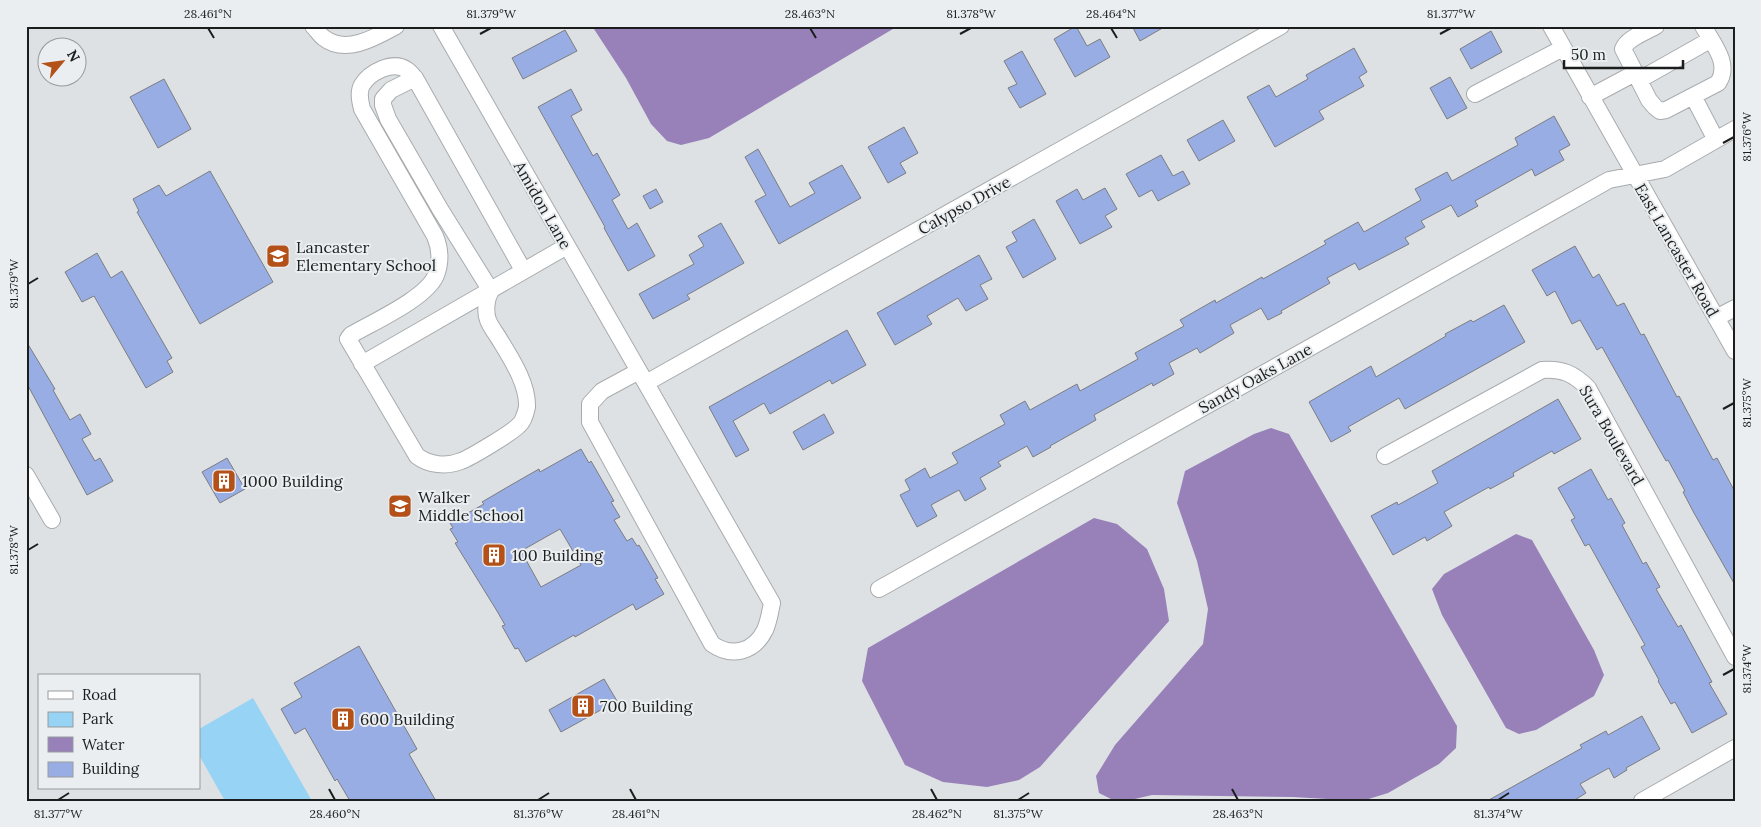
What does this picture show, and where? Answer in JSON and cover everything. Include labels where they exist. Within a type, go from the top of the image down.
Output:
[{"type":"street","points":[[313,26],[326,39],[339,44],[353,45],[367,41],[376,31],[396,26]]},
{"type":"street","name":"Amidon Lane","points":[[441,26],[772,603],[764,632],[754,644],[735,653],[721,650]]},
{"type":"street","name":"Calypso Drive","points":[[721,650],[712,644],[590,422],[590,404],[602,391],[642,377],[1281,26]]},
{"type":"street","name":"East Lancaster Road","points":[[1551,26],[1735,351]]},
{"type":"street","points":[[1590,97],[1637,76],[1707,33],[1723,62],[1724,70],[1718,83],[1666,110],[1660,111],[1655,107],[1649,100],[1637,76],[1624,54],[1623,49],[1624,45],[1656,26]]},
{"type":"street","points":[[1475,94],[1563,48]]},
{"type":"street","points":[[523,270],[416,78],[406,69],[395,66],[376,72],[361,87],[360,101],[362,109],[435,236],[439,247],[437,274],[431,284],[416,298],[348,338],[417,456],[425,462],[438,464],[460,462],[520,425],[527,409],[526,396],[510,357],[488,320],[486,310],[488,294],[494,287],[567,246]]},
{"type":"street","points":[[416,78],[391,90],[383,99],[383,105],[388,119],[440,209],[491,291]]},
{"type":"street","points":[[1693,96],[1716,140]]},
{"type":"street","name":"Sandy Oaks Lane","points":[[879,589],[1609,180],[1665,168],[1735,129]]},
{"type":"street","points":[[362,364],[491,291]]},
{"type":"street","points":[[1716,318],[1735,308]]},
{"type":"street","name":"Sura Boulevard","points":[[1385,456],[1542,370],[1564,370],[1576,377],[1588,388],[1735,657]]},
{"type":"street","points":[[26,475],[52,520]]},
{"type":"street","points":[[1642,801],[1735,748]]},
{"type":"green space","points":[[253,698],[312,801],[225,801],[200,757],[200,728]]},
{"type":"water","points":[[592,26],[898,26],[709,138],[681,145],[667,141],[651,124],[626,78]]},
{"type":"water","points":[[1271,428],[1289,434],[1457,726],[1456,748],[1439,764],[1388,793],[1362,801],[1293,797],[1152,795],[1126,801],[1115,801],[1099,793],[1096,776],[1115,745],[1203,644],[1208,609],[1197,561],[1177,503],[1185,471],[1254,434]]},
{"type":"water","points":[[1094,518],[1117,524],[1147,549],[1164,589],[1169,621],[1040,767],[1019,780],[987,787],[943,782],[905,765],[862,681],[868,648]]},
{"type":"water","points":[[1516,534],[1532,540],[1594,650],[1604,675],[1594,696],[1536,730],[1519,734],[1506,728],[1442,615],[1432,589],[1444,574]]},
{"type":"building","points":[[1076,26],[1087,46],[1100,39],[1110,57],[1075,77],[1054,39]]},
{"type":"building","points":[[1132,26],[1166,26],[1140,41]]},
{"type":"building","points":[[565,30],[577,51],[523,79],[512,58]]},
{"type":"building","points":[[1491,31],[1502,52],[1471,69],[1460,49]]},
{"type":"building","points":[[1354,48],[1367,72],[1359,77],[1364,86],[1319,111],[1324,119],[1275,147],[1247,97],[1269,85],[1276,97],[1308,79],[1306,75]]},
{"type":"building","points":[[1022,51],[1046,94],[1020,108],[1008,88],[1017,84],[1004,61]]},
{"type":"building","points":[[1450,77],[1467,108],[1447,119],[1430,88]]},
{"type":"building","points":[[164,79],[191,129],[158,148],[130,97]]},
{"type":"building","points":[[571,89],[582,110],[571,116],[593,156],[597,153],[620,195],[612,200],[628,229],[637,223],[655,256],[628,271],[538,107]]},
{"type":"building","points":[[1554,116],[1570,145],[1559,151],[1564,160],[1535,176],[1532,169],[1475,201],[1478,206],[1458,217],[1451,205],[1421,221],[1425,227],[1405,238],[1409,244],[1359,270],[1355,263],[1327,278],[1330,283],[1268,320],[1261,308],[1230,325],[1234,333],[1200,353],[1197,348],[1169,363],[1174,374],[1153,386],[1152,383],[1094,415],[1096,420],[1051,447],[1033,457],[1027,446],[998,462],[1001,466],[980,478],[986,489],[965,501],[959,490],[931,505],[937,516],[917,527],[900,495],[910,490],[905,480],[925,468],[930,478],[958,463],[952,453],[1005,424],[1000,415],[1025,401],[1030,410],[1077,384],[1080,391],[1138,359],[1135,353],[1184,326],[1180,320],[1215,300],[1216,303],[1262,277],[1263,279],[1326,244],[1324,241],[1358,222],[1364,232],[1421,200],[1415,189],[1447,172],[1452,181],[1518,145],[1515,138]]},
{"type":"building","points":[[1223,120],[1235,141],[1199,161],[1187,140]]},
{"type":"building","points":[[904,127],[918,153],[900,163],[906,173],[888,183],[868,147]]},
{"type":"building","points":[[758,149],[790,207],[815,193],[809,183],[842,165],[861,198],[779,244],[755,201],[766,195],[745,157]]},
{"type":"building","points":[[1161,155],[1173,176],[1183,171],[1190,184],[1158,201],[1152,190],[1139,197],[1126,174]]},
{"type":"building","points":[[210,171],[273,282],[200,324],[137,212],[139,211],[133,199],[159,185],[166,196]]},
{"type":"building","points":[[1105,188],[1117,209],[1105,216],[1112,227],[1080,244],[1056,201],[1077,189],[1083,200]]},
{"type":"building","points":[[656,189],[663,202],[650,209],[643,196]]},
{"type":"building","points":[[1034,219],[1056,259],[1023,278],[1006,247],[1017,241],[1012,232]]},
{"type":"building","points":[[721,223],[744,263],[687,295],[690,299],[653,319],[639,294],[694,264],[689,255],[704,246],[698,236]]},
{"type":"building","points":[[1575,246],[1593,278],[1599,274],[1617,306],[1624,303],[1641,335],[1644,334],[1713,460],[1717,458],[1735,492],[1735,585],[1694,513],[1683,492],[1685,491],[1668,460],[1666,461],[1602,347],[1597,350],[1580,320],[1572,324],[1555,291],[1547,296],[1532,270]]},
{"type":"building","points":[[97,253],[111,278],[122,271],[172,358],[167,361],[173,372],[146,388],[94,296],[82,302],[65,272]]},
{"type":"building","points":[[979,255],[992,279],[980,285],[988,299],[966,311],[958,298],[927,316],[932,324],[895,345],[877,313]]},
{"type":"building","points":[[1504,305],[1525,342],[1405,409],[1399,398],[1348,427],[1351,431],[1331,442],[1309,402],[1371,366],[1376,377],[1446,336],[1445,334],[1471,320],[1473,322]]},
{"type":"building","points":[[847,330],[866,365],[832,384],[830,380],[770,414],[764,403],[733,421],[749,450],[736,457],[709,407]]},
{"type":"building","points":[[26,341],[55,389],[53,390],[70,420],[80,414],[91,434],[82,439],[95,461],[100,458],[113,481],[87,495],[26,382]]},
{"type":"building","points":[[1558,399],[1581,439],[1554,454],[1552,451],[1513,473],[1514,476],[1490,489],[1489,487],[1444,512],[1452,526],[1427,541],[1425,537],[1393,555],[1371,516],[1397,502],[1398,505],[1438,483],[1432,471]]},
{"type":"building","points":[[824,414],[834,433],[803,450],[793,432]]},
{"type":"building","name":"100 Building","points":[[581,449],[589,463],[591,461],[614,501],[611,502],[620,517],[614,520],[627,541],[632,538],[637,546],[639,545],[658,578],[655,579],[664,594],[636,610],[633,604],[526,662],[518,648],[515,649],[502,626],[505,625],[455,543],[458,542],[450,529],[453,528],[450,523],[539,469],[540,472]],"holes":[[[560,529],[581,565],[541,587],[521,551]]]},
{"type":"building","name":"1000 Building","points":[[227,458],[245,489],[220,503],[202,472]]},
{"type":"building","points":[[1591,469],[1608,500],[1611,498],[1625,523],[1622,525],[1643,564],[1646,562],[1660,587],[1656,589],[1678,627],[1681,625],[1712,682],[1709,683],[1727,714],[1692,733],[1675,702],[1671,704],[1658,681],[1641,647],[1645,645],[1589,544],[1585,546],[1571,520],[1575,518],[1558,488]]},
{"type":"building","name":"600 Building","points":[[359,646],[417,749],[409,754],[436,801],[350,801],[337,779],[335,781],[305,728],[295,734],[281,709],[302,697],[294,683]]},
{"type":"building","name":"700 Building","points":[[604,679],[617,701],[561,732],[549,710]]},
{"type":"building","points":[[1642,716],[1660,749],[1626,768],[1627,770],[1614,778],[1609,768],[1580,784],[1586,793],[1573,801],[1487,801],[1582,748],[1580,745],[1606,731],[1608,735]]},
{"type":"place","name":"Lancaster Elementary School","points":[[278,256]]},
{"type":"place","name":"1000 Building","points":[[224,481]]},
{"type":"place","name":"Walker Middle School","points":[[400,506]]},
{"type":"place","name":"100 Building","points":[[494,555]]},
{"type":"place","name":"700 Building","points":[[583,706]]},
{"type":"place","name":"600 Building","points":[[343,719]]}]
